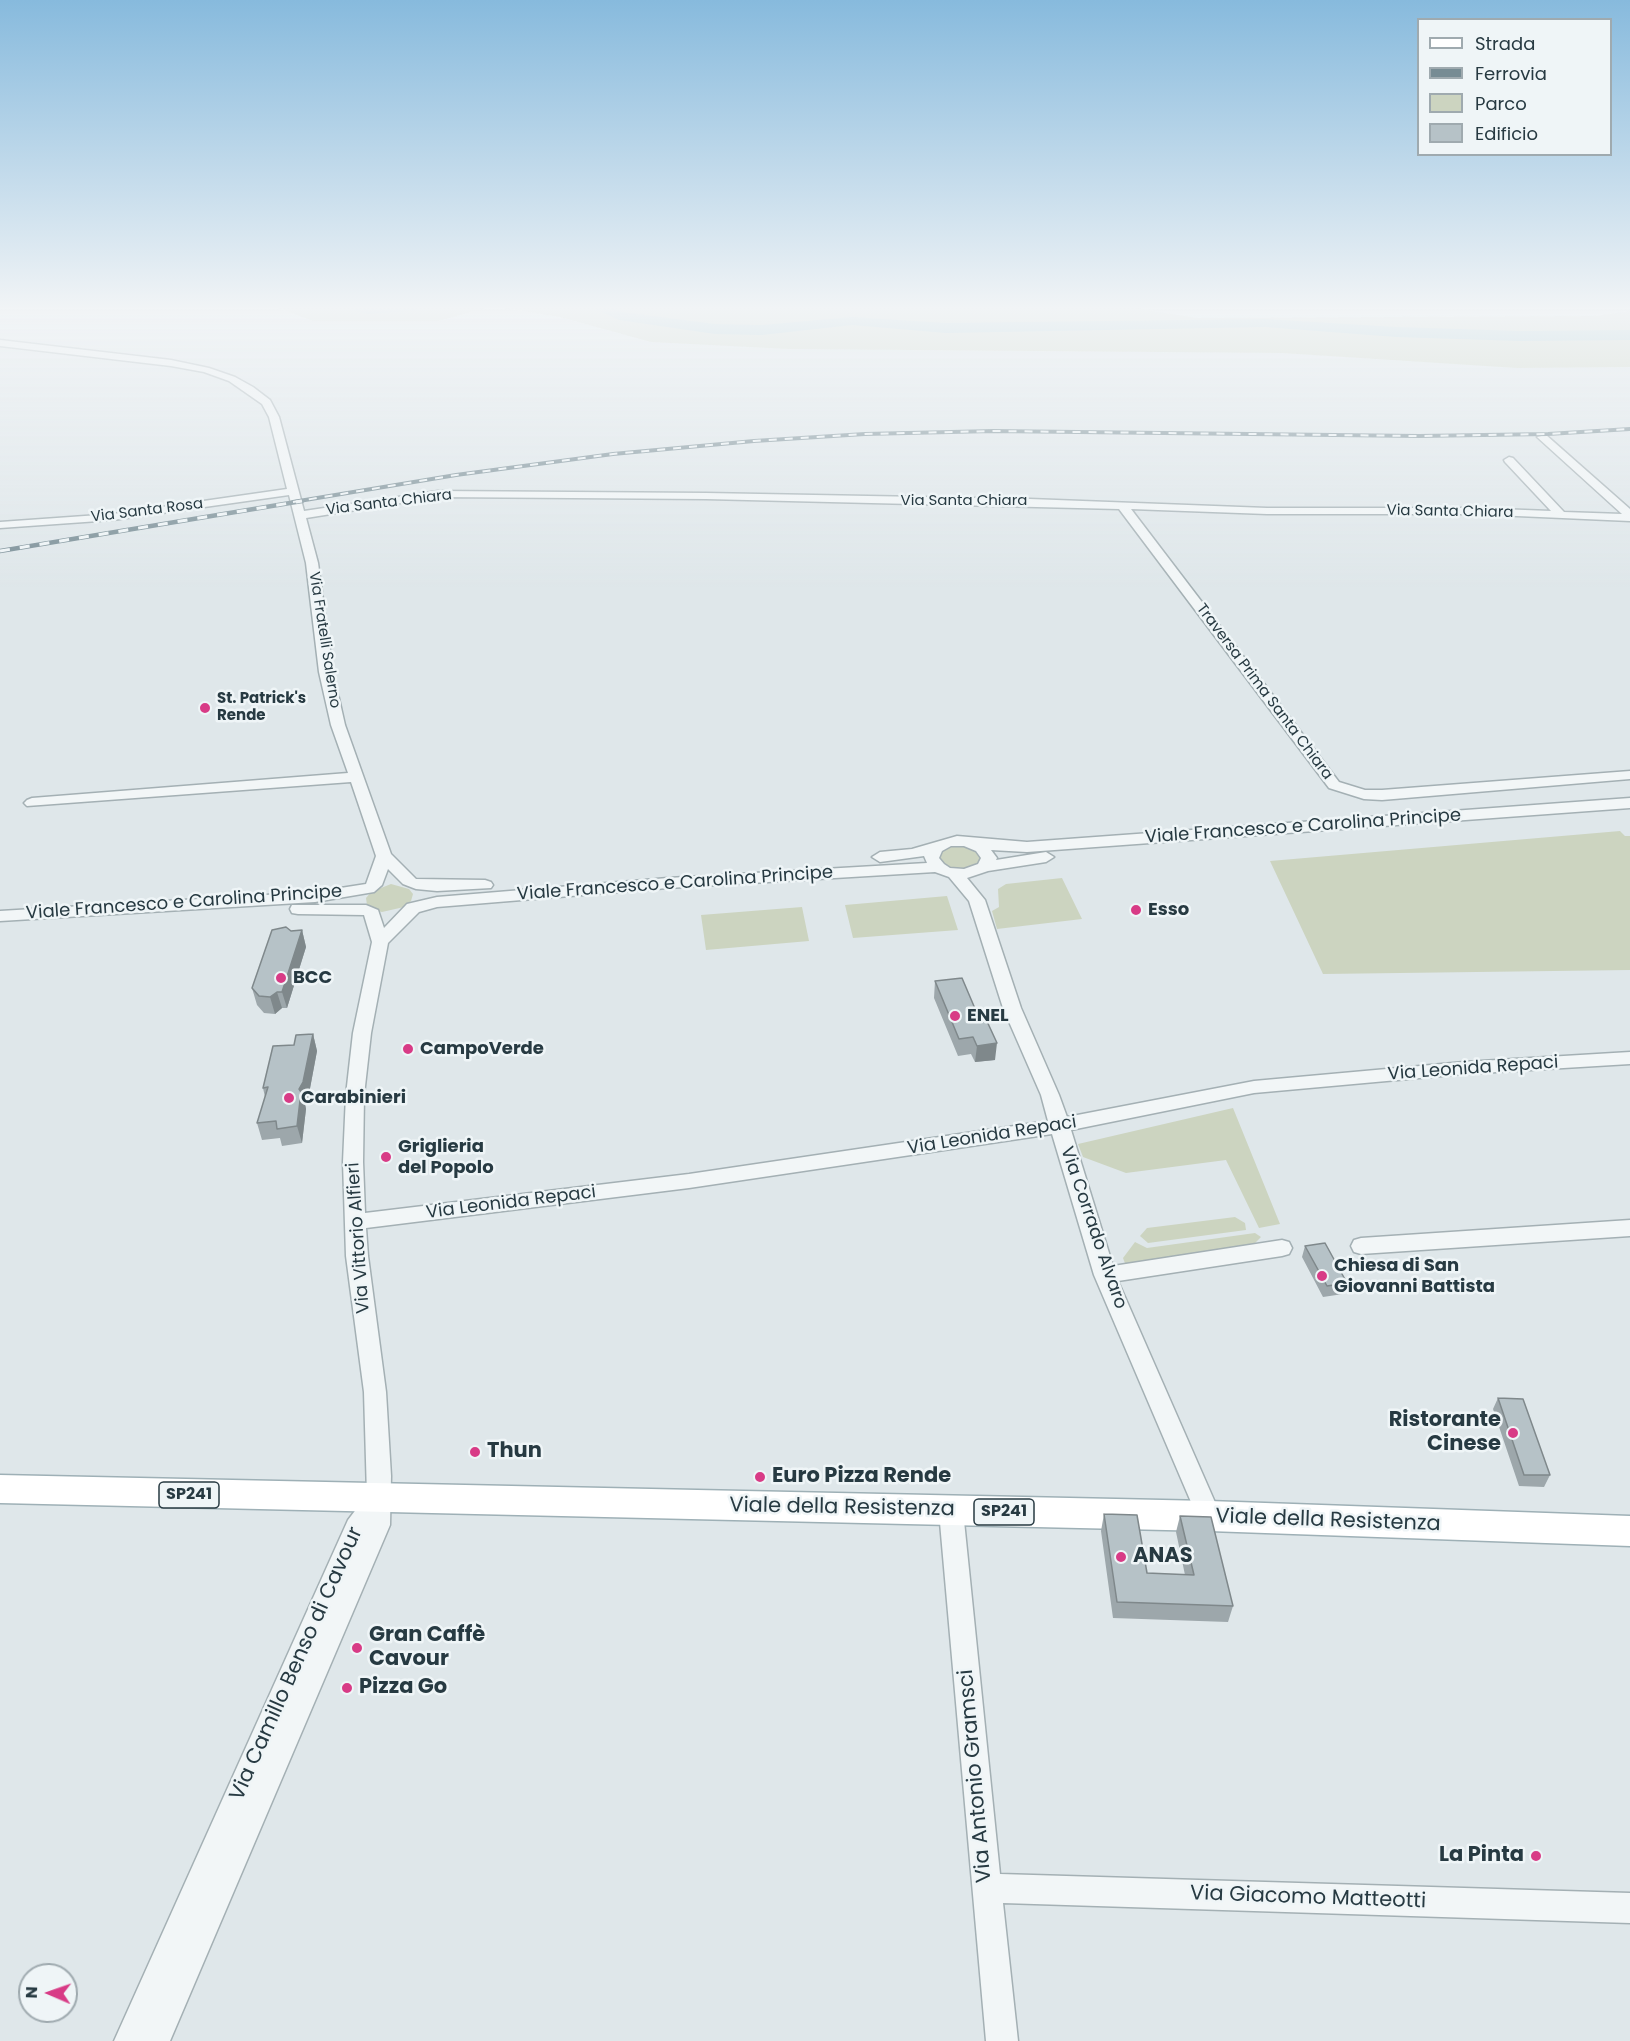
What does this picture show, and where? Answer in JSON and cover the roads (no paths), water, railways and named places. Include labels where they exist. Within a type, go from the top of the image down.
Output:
[{"type":"main road","name":"SP241","points":[[0,1489],[378,1499]]},
{"type":"main road","name":"Viale della Resistenza","points":[[378,1499],[1209,1516],[1630,1531]]},
{"type":"street","name":"Via Fratelli Salerno","points":[[265,401],[270,409],[312,563],[326,672],[339,725],[384,856],[412,882]]},
{"type":"street","points":[[1542,437],[1630,517]]},
{"type":"street","points":[[1509,460],[1560,514]]},
{"type":"street","name":"Via Santa Rosa","points":[[0,525],[113,517],[293,491]]},
{"type":"street","name":"Via Santa Chiara","points":[[300,515],[438,494],[717,496],[1122,505],[1267,511],[1472,511],[1630,517]]},
{"type":"street","name":"Traversa Prima Santa Chiara","points":[[1122,505],[1334,785],[1364,794],[1382,795],[1630,775]]},
{"type":"street","points":[[32,803],[355,777]]},
{"type":"street","name":"Viale Francesco e Carolina Principe","points":[[0,916],[315,897],[371,887],[391,880],[464,886],[890,856],[934,849],[948,842],[1027,847],[1630,802]]},
{"type":"street","name":"Viale Francesco e Carolina Principe","points":[[0,928],[314,908],[369,912],[389,916],[436,902],[485,897],[869,870],[938,867],[955,874],[973,873],[984,868],[1031,858],[1630,814]]},
{"type":"street","points":[[975,844],[987,852],[989,858],[984,868]]},
{"type":"street","points":[[934,849],[931,858],[938,867]]},
{"type":"street","points":[[371,887],[384,856]]},
{"type":"street","name":"Via Corrado Alvaro","points":[[977,900],[984,868]]},
{"type":"street","name":"Via Corrado Alvaro","points":[[955,874],[977,900],[1011,1008],[1050,1095],[1105,1275],[1209,1516]]},
{"type":"street","points":[[380,942],[422,898],[421,888],[412,882]]},
{"type":"street","name":"Viale Francesco e Carolina Principe","points":[[369,912],[361,905],[360,900],[371,887]]},
{"type":"street","name":"Via Vittorio Alfieri","points":[[369,912],[380,942],[362,1033],[355,1095],[353,1162],[354,1222],[375,1392],[378,1499]]},
{"type":"street","name":"Via Leonida Repaci","points":[[354,1222],[689,1181],[1058,1126],[1254,1087],[1464,1068],[1630,1058]]},
{"type":"street","points":[[1361,1246],[1630,1228]]},
{"type":"street","points":[[1105,1275],[1282,1248]]},
{"type":"street","name":"Via Camillo Benso di Cavour","points":[[130,2041],[272,1744],[328,1617],[378,1525],[378,1499]]},
{"type":"street","name":"Via Antonio Gramsci","points":[[951,1511],[1002,2041]]},
{"type":"street","name":"Via Camillo Benso di Cavour","points":[[154,2041],[272,1744]]},
{"type":"street","name":"Via Giacomo Matteotti","points":[[987,1888],[1630,1908]]},
{"type":"railway","points":[[293,502],[456,475],[613,454],[754,441],[865,434],[993,431],[1419,436],[1548,434],[1630,429]]},
{"type":"railway","points":[[0,551],[302,501]]},
{"type":"place","name":"St. Patrick's Rende","points":[[205,708]]},
{"type":"place","name":"Esso","points":[[1136,910]]},
{"type":"place","name":"BCC","points":[[281,978]]},
{"type":"place","name":"ENEL","points":[[955,1016]]},
{"type":"place","name":"CampoVerde","points":[[408,1049]]},
{"type":"place","name":"Carabinieri","points":[[289,1098]]},
{"type":"place","name":"Griglieria del Popolo","points":[[386,1157]]},
{"type":"place","name":"Chiesa di San Giovanni Battista","points":[[1322,1276]]},
{"type":"place","name":"Ristorante Cinese","points":[[1513,1433]]},
{"type":"place","name":"Thun","points":[[475,1452]]},
{"type":"place","name":"Euro Pizza Rende","points":[[760,1477]]},
{"type":"place","name":"ANAS","points":[[1121,1557]]},
{"type":"place","name":"Gran Caffè Cavour","points":[[357,1648]]},
{"type":"place","name":"Pizza Go","points":[[347,1688]]},
{"type":"place","name":"La Pinta","points":[[1536,1856]]}]
